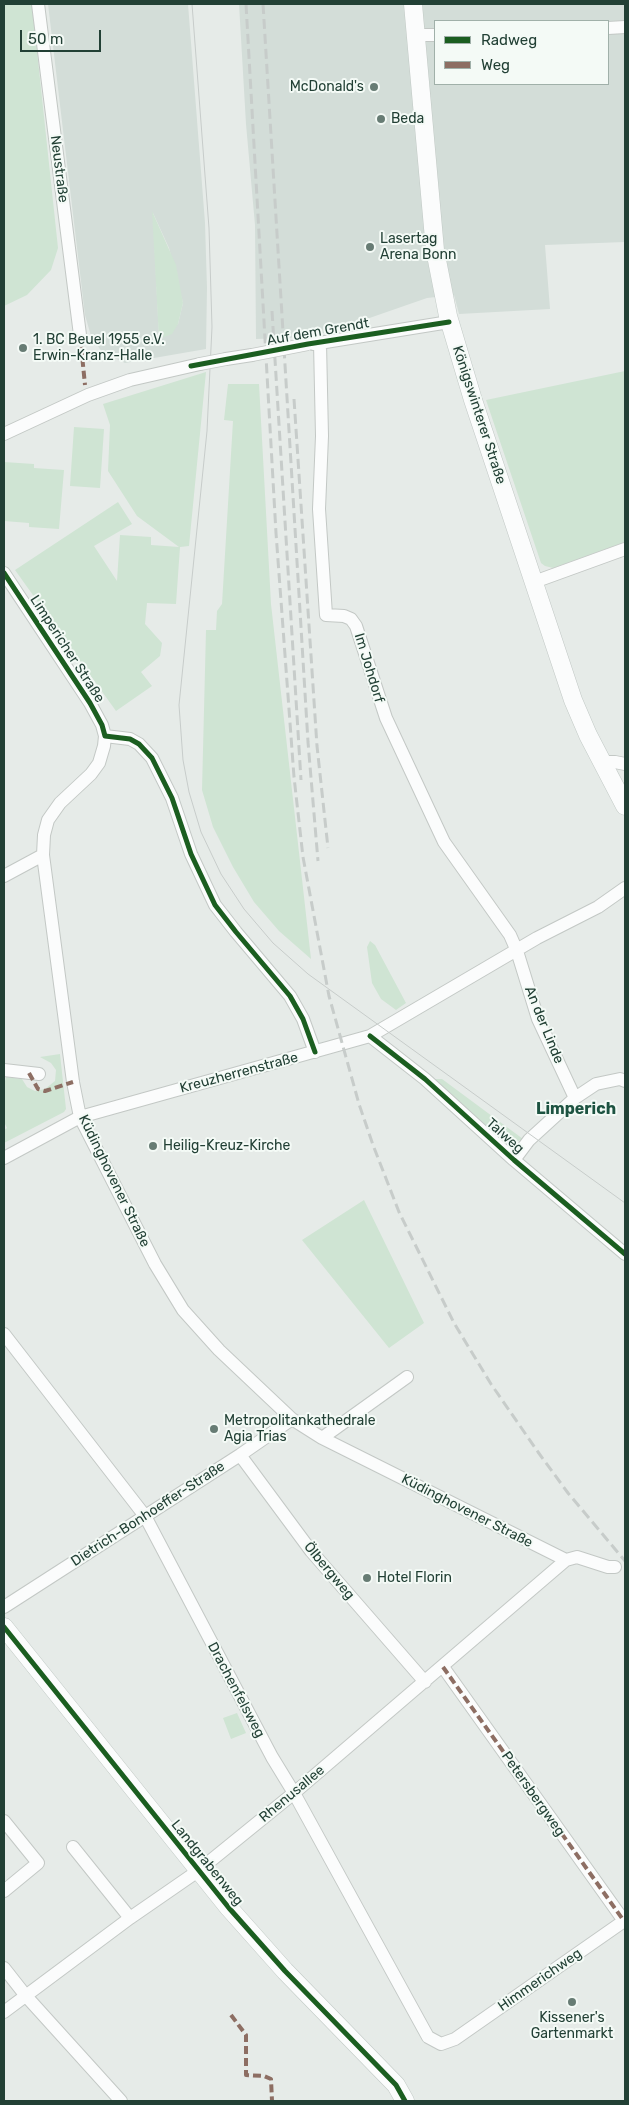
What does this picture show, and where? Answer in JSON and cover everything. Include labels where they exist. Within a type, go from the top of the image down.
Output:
[{"type":"main road","name":"Königswinterer Straße","points":[[413,4],[435,250],[449,322],[473,400],[573,700],[625,806]]},
{"type":"main road","name":"Landgrabenweg","points":[[4,1627],[229,1908],[285,1971],[396,2086],[405,2101]]},
{"type":"main road","name":"Landgrabenweg","points":[[396,2086],[420,2101]]},
{"type":"street","name":"Neustraße","points":[[38,4],[80,335]]},
{"type":"street","points":[[609,28],[625,28]]},
{"type":"street","points":[[416,35],[434,35]]},
{"type":"street","name":"Auf dem Grendt","points":[[4,434],[88,395],[130,380],[200,364],[314,343],[449,322]]},
{"type":"street","name":"Im Johdorf","points":[[314,343],[322,436],[319,509],[326,615],[344,616],[351,619],[356,626],[386,718],[444,842],[510,935],[517,951]]},
{"type":"street","points":[[534,582],[625,549]]},
{"type":"street","name":"Limpericher Straße","points":[[4,573],[90,702],[102,725],[105,736]]},
{"type":"street","points":[[105,736],[130,739],[139,744],[152,758],[172,798],[191,854],[216,905],[236,932],[290,996],[306,1027],[314,1052]]},
{"type":"street","name":"Küdinghovener Straße","points":[[105,736],[99,763],[91,774],[60,803],[48,820],[44,835],[43,855],[73,1082],[80,1116],[155,1264],[183,1310],[219,1350],[292,1419],[322,1438],[566,1560],[577,1557],[615,1567]]},
{"type":"street","points":[[602,762],[625,764]]},
{"type":"street","points":[[4,876],[43,855]]},
{"type":"street","name":"Kreuzherrenstraße","points":[[4,1158],[80,1116],[370,1036],[517,951],[536,938],[598,907],[625,888]]},
{"type":"street","name":"An der Linde","points":[[517,951],[538,1019],[574,1098]]},
{"type":"street","name":"Talweg","points":[[370,1036],[425,1079],[514,1160],[625,1254]]},
{"type":"street","points":[[4,1070],[39,1074]]},
{"type":"street","points":[[514,1160],[529,1140],[574,1098],[596,1084],[620,1079],[625,1081]]},
{"type":"street","name":"Drachenfelsweg","points":[[4,1334],[145,1516],[268,1750],[294,1793],[428,2037],[441,2044],[455,2039]]},
{"type":"street","points":[[322,1438],[407,1377]]},
{"type":"street","name":"Dietrich-Bonhoeffer-Straße","points":[[4,1607],[240,1456],[292,1419]]},
{"type":"street","name":"Ölbergweg","points":[[240,1456],[311,1551],[424,1682]]},
{"type":"street","name":"Rhenusallee","points":[[4,2012],[198,1870],[294,1793],[566,1560]]},
{"type":"street","name":"Petersbergweg","points":[[443,1667],[624,1921]]},
{"type":"street","points":[[4,1821],[38,1863],[4,1891]]},
{"type":"street","points":[[73,1847],[130,1918]]},
{"type":"street","name":"Himmerichweg","points":[[455,2039],[624,1921]]},
{"type":"street","points":[[4,1968],[26,1996],[121,2101]]},
{"type":"shaded area","points":[[48,4],[188,4],[205,223],[206,349],[125,363],[102,352],[91,336],[85,315]],"holes":[[[153,213],[169,248],[183,303],[178,324],[159,338]]]},
{"type":"shaded area","points":[[239,4],[625,4],[625,242],[545,245],[550,309],[459,314],[454,295],[427,298],[335,330],[308,337],[256,339],[255,225],[246,124]]},
{"type":"green space","points":[[4,4],[32,4],[58,248],[51,270],[27,295],[4,306]]},
{"type":"green space","points":[[152,211],[176,265],[183,303],[178,324],[172,334],[159,339]]},
{"type":"green space","points":[[625,371],[625,542],[553,568],[545,566],[541,563],[486,400]]},
{"type":"green space","points":[[206,372],[189,546],[180,547],[176,604],[147,603],[145,624],[162,643],[160,656],[141,672],[152,686],[116,711],[15,570],[118,502],[132,524],[94,546],[117,581],[120,535],[151,537],[151,545],[179,547],[137,516],[108,471],[110,425],[103,404]]},
{"type":"green space","points":[[228,384],[259,384],[271,604],[311,959],[279,931],[254,902],[233,867],[213,827],[202,790],[206,630],[216,630],[217,611],[222,604],[233,421],[224,420]]},
{"type":"green space","points":[[74,427],[104,429],[100,488],[70,486]]},
{"type":"green space","points":[[4,462],[34,464],[34,468],[64,470],[59,529],[29,527],[29,523],[4,521]]},
{"type":"green space","points":[[370,941],[375,945],[406,1003],[396,1010],[381,999],[372,983],[367,947]]},
{"type":"green space","points":[[60,1054],[66,1109],[64,1112],[4,1143],[4,1130],[7,1128],[4,1122],[4,1085],[6,1077],[22,1079],[27,1087],[35,1091],[45,1089],[55,1081],[56,1070],[51,1063],[40,1057]]},
{"type":"green space","points":[[429,1079],[442,1079],[523,1139],[507,1145]]},
{"type":"green space","points":[[364,1200],[424,1323],[389,1348],[302,1240]]},
{"type":"green space","points":[[237,1713],[246,1733],[231,1739],[223,1718]]},
{"type":"tram line","points":[[192,4],[209,228],[212,327],[207,431],[179,705],[183,760],[189,792],[201,832],[221,874],[244,909],[273,943],[308,974],[625,1203]]},
{"type":"railway","points":[[246,4],[276,533],[294,777],[303,857],[329,996],[359,1104],[373,1145],[399,1212],[454,1323],[491,1384],[538,1452],[568,1493],[625,1561]]},
{"type":"railway","points":[[263,4],[308,742],[318,861]]},
{"type":"railway","points":[[272,311],[301,780]]},
{"type":"railway","points":[[294,399],[317,746],[328,848]]},
{"type":"marked path","points":[[80,335],[85,385]]},
{"type":"marked path","points":[[29,1073],[38,1089],[45,1091],[73,1082]]},
{"type":"marked path","points":[[443,1667],[624,1921]]},
{"type":"marked path","points":[[231,2015],[246,2035],[246,2075],[264,2076],[271,2079],[272,2101]]},
{"type":"cycle path","points":[[191,366],[308,344],[449,322]]},
{"type":"cycle path","points":[[4,573],[90,703],[102,725],[105,736],[130,739],[139,744],[152,758],[172,798],[191,854],[215,905],[290,996],[303,1019],[315,1052]]},
{"type":"cycle path","points":[[370,1036],[425,1079],[514,1160],[625,1254]]},
{"type":"cycle path","points":[[4,1627],[229,1908],[285,1971],[396,2085],[405,2101]]},
{"type":"place","name":"McDonald's","points":[[374,87]]},
{"type":"place","name":"Beda","points":[[381,119]]},
{"type":"place","name":"Lasertag Arena Bonn","points":[[370,247]]},
{"type":"place","name":"1. BC Beuel 1955 e.V. Erwin-Kranz-Halle","points":[[23,348]]},
{"type":"place","name":"Heilig-Kreuz-Kirche","points":[[153,1146]]},
{"type":"place","name":"Metropolitankathedrale Agia Trias","points":[[214,1429]]},
{"type":"place","name":"Hotel Florin","points":[[367,1578]]},
{"type":"place","name":"Kissener's Gartenmarkt","points":[[572,2002]]},
{"type":"district","name":"Limperich","points":[[576,1109]]}]
